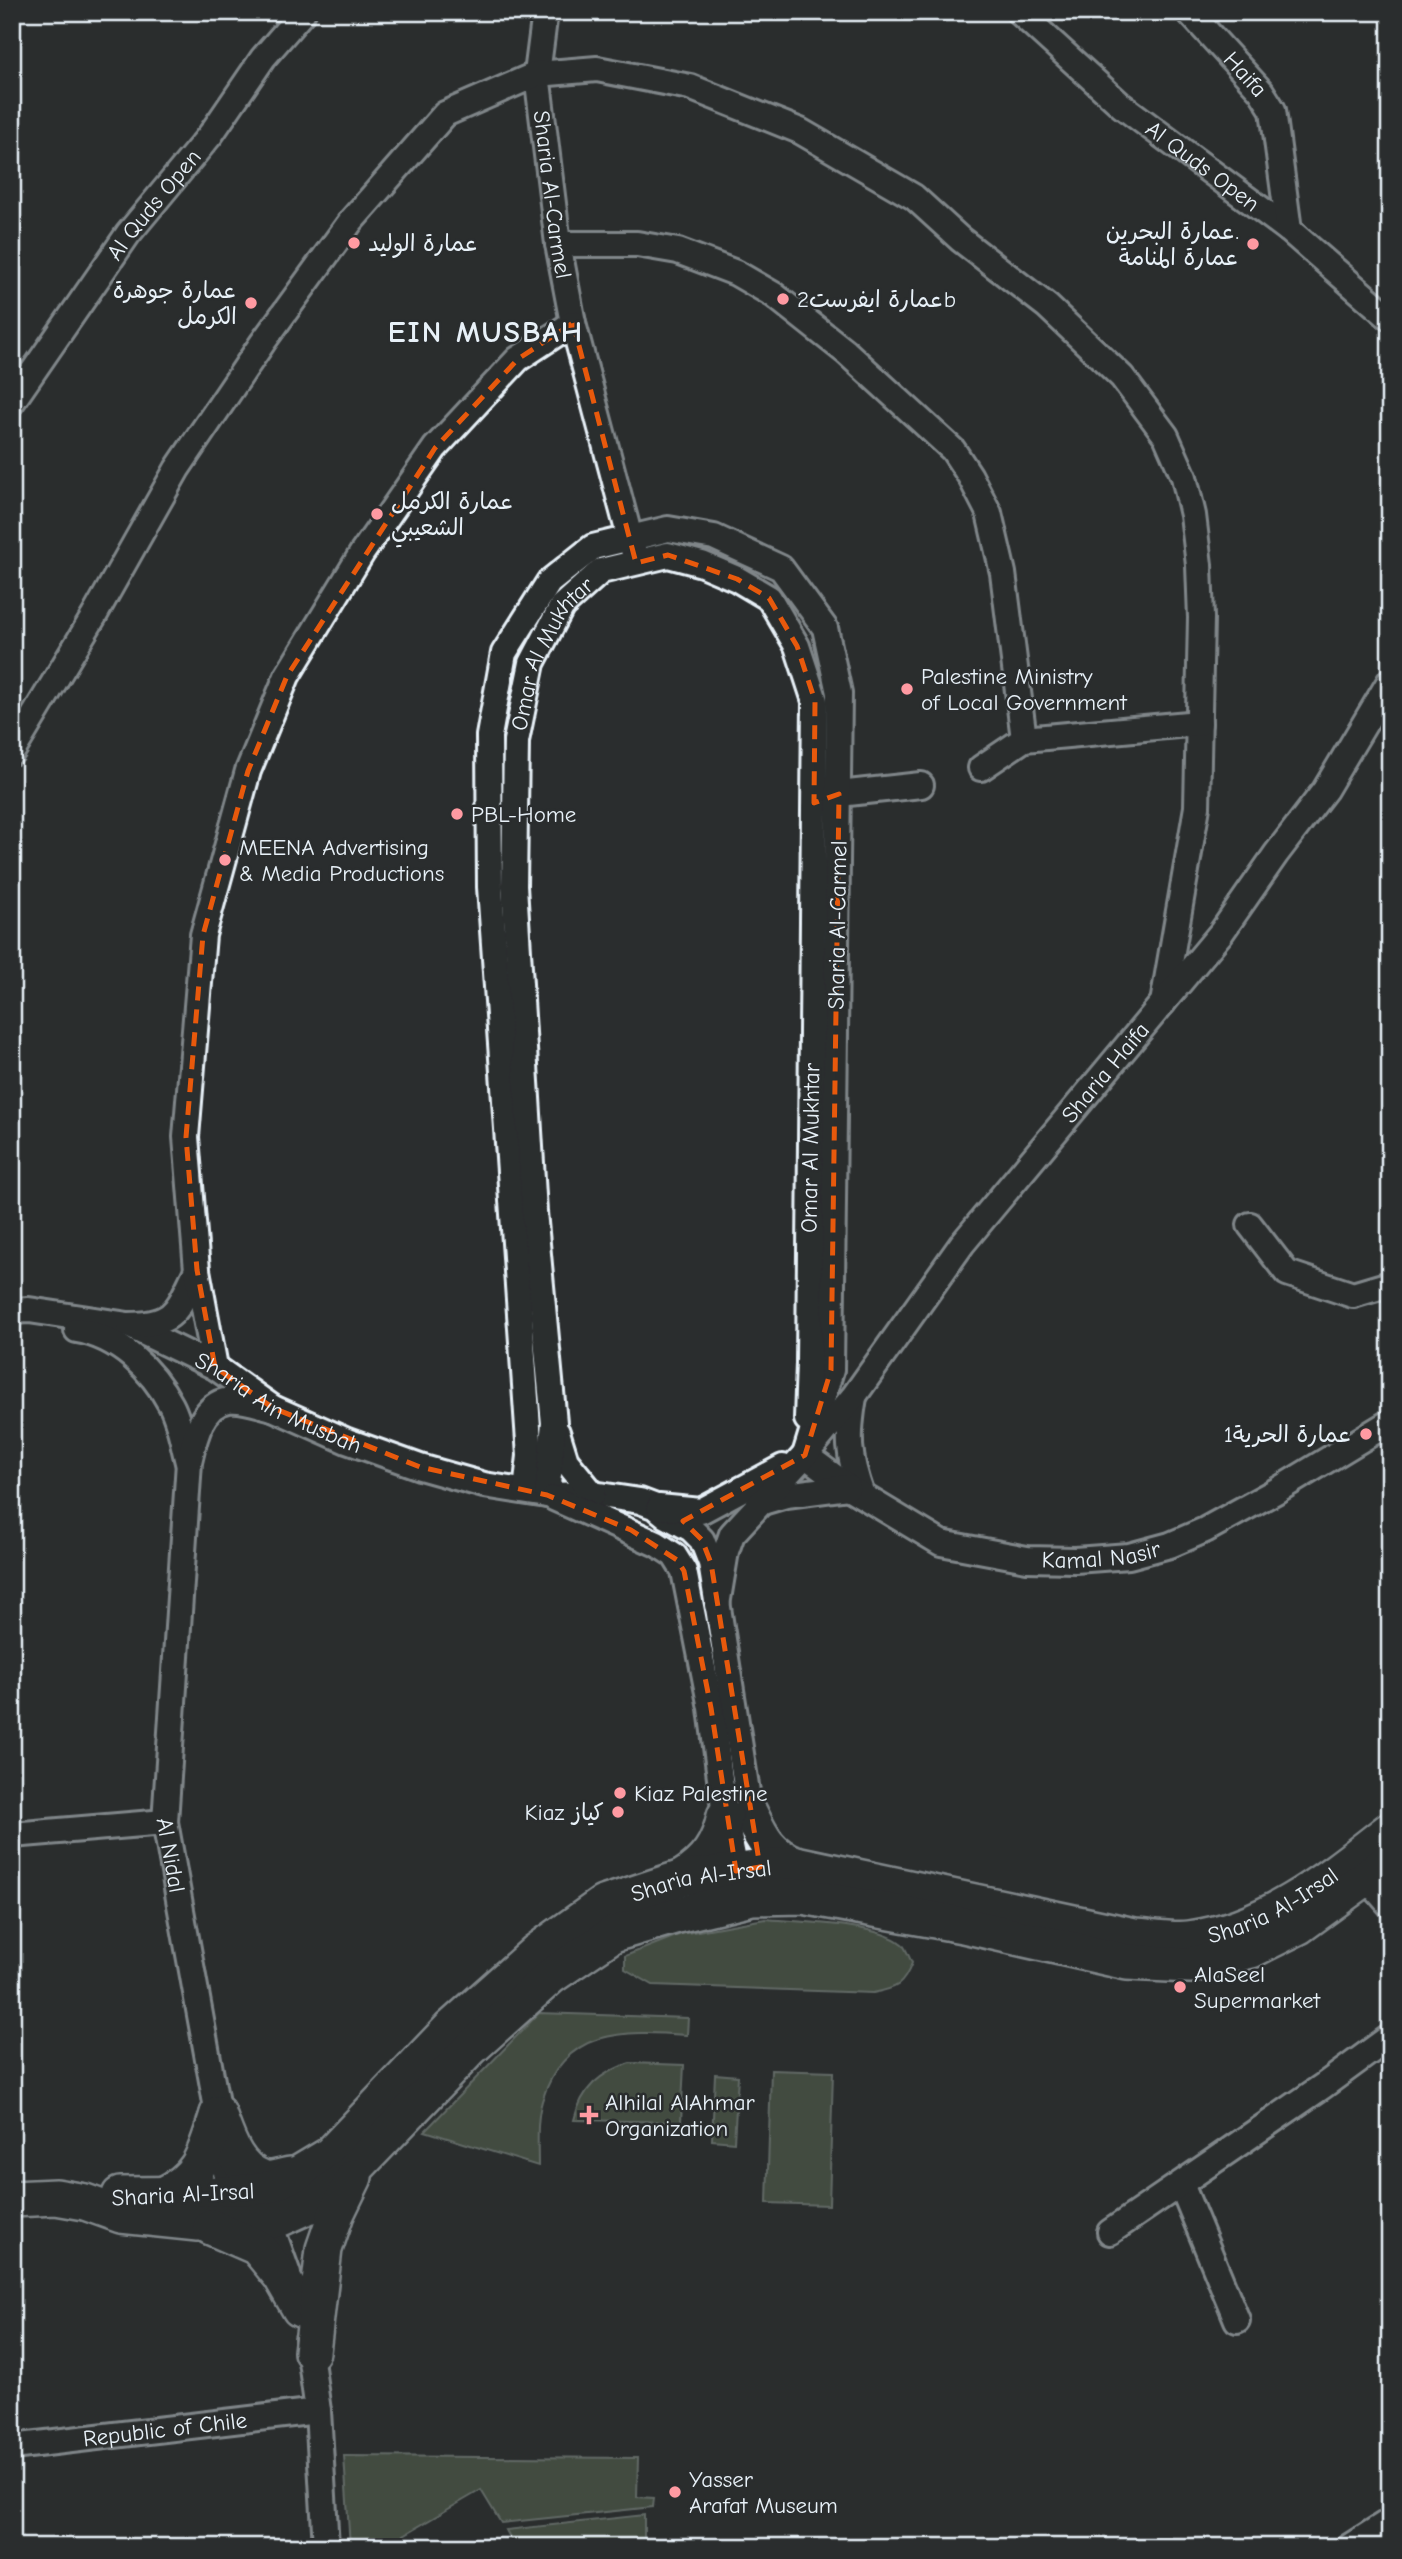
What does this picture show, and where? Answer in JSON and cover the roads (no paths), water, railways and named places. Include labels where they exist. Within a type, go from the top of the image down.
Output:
[{"type":"main road","points":[[682,1878],[703,1864],[722,1833],[738,1815],[771,1850],[783,1860],[796,1864]]},
{"type":"main road","name":"Sharia Al-Irsal","points":[[12,2199],[56,2197],[85,2202],[121,2215],[198,2223],[269,2221],[319,2201],[360,2163],[471,2048],[551,1976],[613,1934],[681,1914],[796,1864],[1135,1936],[1187,1939],[1245,1926],[1377,1858]]},
{"type":"main road","name":"Sharia Al-Irsal","points":[[85,2202],[123,2194],[229,2194],[275,2189],[330,2155],[450,2029],[537,1952],[603,1904],[682,1878],[749,1884],[963,1925],[1127,1962],[1190,1965],[1251,1950],[1287,1933],[1299,1926],[1377,1858]]},
{"type":"main road","points":[[218,2114],[234,2155],[262,2178],[270,2179],[303,2172]]},
{"type":"main road","points":[[163,2195],[180,2187],[192,2175],[204,2153],[218,2114]]},
{"type":"main road","points":[[312,2352],[324,2249],[336,2214],[360,2163]]},
{"type":"main road","points":[[198,2223],[257,2247],[281,2276],[300,2309]]},
{"type":"street","name":"Al Quds Open","points":[[12,401],[128,234],[211,134],[263,58],[303,12]]},
{"type":"street","name":"Sharia Al-Carmel","points":[[545,12],[537,74],[558,244],[573,323],[636,563]]},
{"type":"street","name":"Al Quds Open","points":[[1019,12],[1121,105],[1289,230],[1390,317]]},
{"type":"street","name":"Haifa","points":[[1189,12],[1261,90],[1273,110],[1289,230]]},
{"type":"street","points":[[12,752],[94,616],[177,469],[262,342],[351,221],[446,114],[537,74],[597,69],[690,87],[800,131],[914,197],[960,239],[1047,306],[1122,377],[1166,436],[1184,477],[1193,515],[1199,565],[1199,723],[1196,807],[1163,1003]]},
{"type":"street","points":[[558,244],[637,244],[678,251],[736,273],[774,295],[846,352],[953,450],[989,513],[995,537],[1003,573],[1024,739]]},
{"type":"street","points":[[215,1367],[197,1270],[186,1137],[203,935],[248,771],[287,676],[362,553],[435,447],[518,359],[573,323]]},
{"type":"street","name":"Sharia Al-Carmel","points":[[537,1493],[530,1455],[490,887],[489,736],[504,653],[549,582],[593,547],[668,529],[714,537],[781,568],[825,628],[839,693],[831,1370],[805,1455]]},
{"type":"street","name":"Omar Al Mukhtar","points":[[537,1493],[554,1423],[534,1212],[515,899],[516,741],[531,663],[562,606],[601,571],[668,555],[737,579],[769,598],[797,646],[815,701],[809,1363],[805,1455]]},
{"type":"street","name":"Sharia Haifa","points":[[717,1605],[726,1551],[732,1534],[805,1455],[854,1396],[962,1244],[1222,933],[1276,854],[1325,790],[1390,681]]},
{"type":"street","points":[[981,768],[1024,739],[1199,723]]},
{"type":"street","points":[[814,803],[839,794],[922,785]]},
{"type":"street","points":[[1250,1225],[1287,1273],[1353,1295],[1390,1284]]},
{"type":"street","points":[[128,1325],[155,1325],[176,1311],[197,1270]]},
{"type":"street","name":"Sharia Ain Musbah","points":[[12,1311],[29,1310],[128,1325],[215,1367],[273,1408],[347,1441],[420,1467],[484,1485],[537,1493],[593,1494],[640,1501],[656,1507],[667,1516],[696,1520],[711,1563],[738,1815],[749,1884]]},
{"type":"street","points":[[12,1318],[96,1333],[130,1353],[155,1381],[172,1406],[189,1462]]},
{"type":"street","points":[[831,1370],[849,1383],[870,1373]]},
{"type":"street","points":[[758,1504],[786,1495],[855,1491],[848,1444],[854,1396]]},
{"type":"street","points":[[189,1462],[203,1419],[215,1404],[230,1399],[273,1408]]},
{"type":"street","name":"Kamal Nasir","points":[[805,1455],[855,1491],[941,1543],[1027,1559],[1075,1560],[1129,1556],[1170,1545],[1205,1530],[1276,1491],[1390,1422]]},
{"type":"street","points":[[554,1423],[566,1461],[593,1494]]},
{"type":"street","points":[[684,1571],[686,1548],[696,1520],[805,1455]]},
{"type":"street","name":"Al Nidal","points":[[189,1462],[165,1822],[218,2114],[229,2194]]},
{"type":"street","name":"Sharia Ain Musbah","points":[[537,1493],[657,1544],[674,1555],[684,1571],[711,1708],[738,1815]]},
{"type":"street","points":[[12,1835],[165,1822]]},
{"type":"street","points":[[1377,1858],[1390,1905]]},
{"type":"street","points":[[1110,2232],[1390,2037]]},
{"type":"street","points":[[1181,2184],[1237,2320]]},
{"type":"street","points":[[229,2194],[269,2221],[312,2352],[326,2547]]},
{"type":"street","name":"Republic of Chile","points":[[12,2447],[318,2411]]},
{"type":"street","points":[[1349,2547],[1390,2521]]},
{"type":"place","name":"عمارة الوليد","points":[[354,243]]},
{"type":"place","name":"عمارة البحرين. عمارة المنامة","points":[[1253,244]]},
{"type":"place","name":"عمارة ايفرست2b","points":[[783,299]]},
{"type":"place","name":"عمارة جوهرة الكرمل","points":[[251,303]]},
{"type":"place","name":"عمارة الكرمل الشعيبي","points":[[377,514]]},
{"type":"place","name":"Palestine Ministry of Local Government","points":[[907,689]]},
{"type":"place","name":"PBL-Home","points":[[457,814]]},
{"type":"place","name":"MEENA Advertising & Media Productions","points":[[225,860]]},
{"type":"place","name":"عمارة الحرية1","points":[[1366,1434]]},
{"type":"place","name":"Kiaz Palestine","points":[[620,1793]]},
{"type":"place","name":"Kiaz كياز","points":[[618,1812]]},
{"type":"place","name":"AlaSeel Supermarket","points":[[1180,1987]]},
{"type":"place","name":"Alhilal AlAhmar Organization","points":[[589,2115]]},
{"type":"place","name":"Yasser Arafat Museum","points":[[675,2492]]},
{"type":"district","name":"EIN MUSBAH","points":[[486,332]]}]
